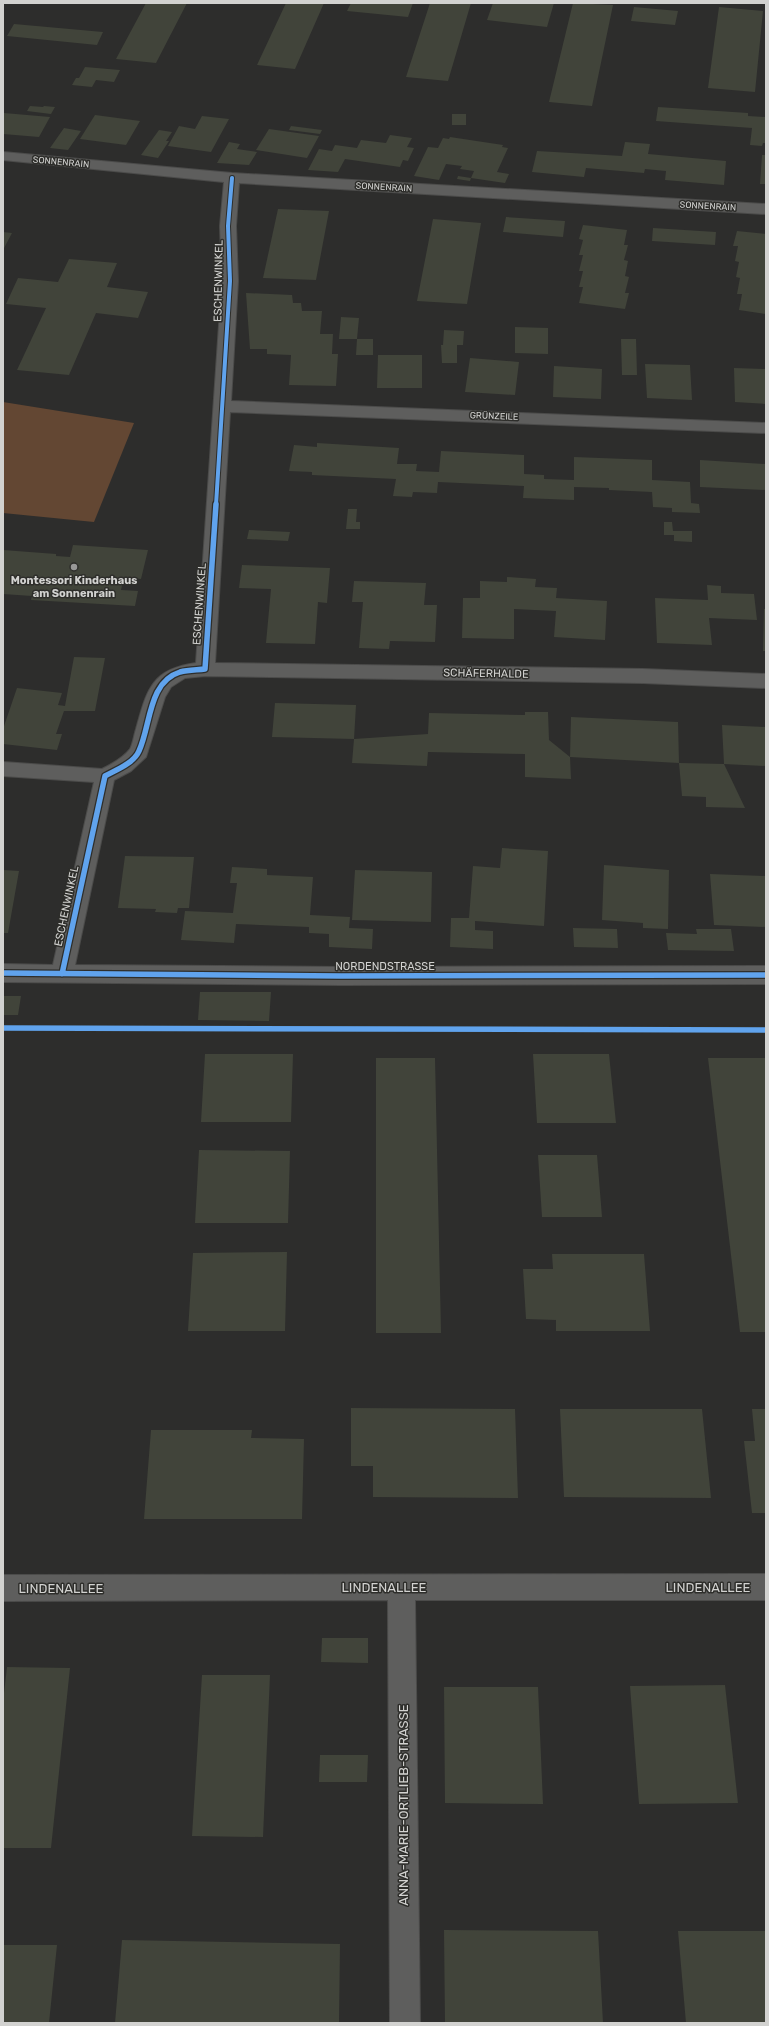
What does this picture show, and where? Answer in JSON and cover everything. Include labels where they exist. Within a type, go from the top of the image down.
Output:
[{"type":"street","name":"SONNENRAIN","points":[[3,156],[232,178],[766,209]]},
{"type":"street","name":"ESCHENWINKEL","points":[[205,669],[230,281],[228,226],[232,178]]},
{"type":"street","name":"GRÜNZEILE","points":[[222,406],[766,428]]},
{"type":"street","name":"SCHÄFERHALDE","points":[[205,669],[635,675],[766,681]]},
{"type":"street","points":[[3,769],[105,776],[124,766],[138,752],[154,697],[164,682],[180,672],[205,669]]},
{"type":"street","name":"ESCHENWINKEL","points":[[62,974],[105,776]]},
{"type":"street","name":"NORDENDSTRASSE","points":[[3,973],[340,976],[766,975]]},
{"type":"street","name":"ANNA-MARIE-ORTLIEB-STRASSE","points":[[401,1587],[405,2023]]},
{"type":"street","name":"LINDENALLEE","points":[[3,1588],[766,1587]]},
{"type":"shaded area","points":[[3,402],[134,423],[94,522],[3,513]]},
{"type":"building","points":[[146,3],[187,3],[156,63],[116,59]]},
{"type":"building","points":[[286,3],[324,3],[295,69],[257,65]]},
{"type":"building","points":[[351,3],[413,3],[408,17],[347,11]]},
{"type":"building","points":[[430,3],[471,3],[448,81],[406,77]]},
{"type":"building","points":[[493,3],[554,3],[547,27],[487,20]]},
{"type":"building","points":[[573,3],[613,5],[592,106],[549,102]]},
{"type":"building","points":[[634,7],[678,11],[675,25],[631,21]]},
{"type":"building","points":[[719,7],[763,11],[755,92],[708,88]]},
{"type":"building","points":[[14,24],[103,32],[97,45],[7,36]]},
{"type":"building","points":[[85,67],[120,70],[114,82],[96,80],[92,87],[72,85],[76,78],[79,78]]},
{"type":"building","points":[[30,106],[55,107],[51,114],[27,111]]},
{"type":"building","points":[[658,107],[748,113],[748,116],[766,117],[766,143],[763,143],[762,146],[750,145],[752,128],[656,121]]},
{"type":"building","points":[[4,113],[50,117],[39,137],[3,134]]},
{"type":"building","points":[[452,114],[466,114],[466,125],[452,125]]},
{"type":"building","points":[[95,115],[140,121],[126,145],[80,139]]},
{"type":"building","points":[[202,116],[229,119],[211,152],[168,146],[179,126],[195,129]]},
{"type":"building","points":[[291,126],[322,130],[320,134],[289,130]]},
{"type":"building","points":[[64,128],[81,131],[68,150],[50,148]]},
{"type":"building","points":[[269,129],[319,136],[307,158],[256,150]]},
{"type":"building","points":[[159,130],[172,132],[166,141],[169,141],[158,158],[141,155]]},
{"type":"building","points":[[390,135],[412,138],[407,147],[414,148],[408,161],[403,160],[400,167],[345,159],[338,172],[308,170],[319,149],[332,151],[335,145],[357,148],[361,140],[386,143]]},
{"type":"building","points":[[450,137],[503,145],[502,147],[508,148],[497,172],[509,174],[505,183],[471,178],[474,171],[460,169],[462,166],[446,164],[439,180],[414,176],[428,147],[438,148],[443,138],[449,139]]},
{"type":"building","points":[[229,142],[240,144],[237,149],[257,152],[249,165],[217,163]]},
{"type":"building","points":[[625,142],[650,144],[648,154],[726,161],[724,185],[665,180],[666,171],[645,169],[644,173],[586,168],[584,177],[532,172],[537,151],[622,156]]},
{"type":"building","points":[[762,155],[766,155],[766,184],[760,184]]},
{"type":"building","points":[[458,176],[471,178],[470,181],[457,179]]},
{"type":"building","points":[[278,209],[329,211],[316,280],[263,278]]},
{"type":"building","points":[[506,217],[565,221],[563,237],[503,232]]},
{"type":"building","points":[[433,219],[481,223],[467,304],[417,301]]},
{"type":"building","points":[[583,225],[627,230],[624,245],[628,245],[624,260],[628,261],[625,276],[629,277],[625,293],[629,293],[625,309],[579,303],[583,287],[579,287],[583,271],[579,271],[583,255],[579,255],[583,240],[579,239]]},
{"type":"building","points":[[653,228],[716,232],[715,245],[652,241]]},
{"type":"building","points":[[737,231],[766,234],[766,314],[739,310],[742,294],[737,294],[740,278],[736,277],[739,262],[735,261],[738,246],[733,246]]},
{"type":"building","points":[[3,232],[12,233],[3,250]]},
{"type":"building","points":[[69,259],[117,263],[107,287],[148,292],[138,318],[96,313],[69,375],[17,370],[46,308],[6,304],[18,278],[58,282]]},
{"type":"building","points":[[246,293],[292,295],[293,303],[301,303],[302,311],[322,311],[320,334],[333,334],[332,354],[338,354],[336,386],[289,385],[291,355],[267,354],[267,349],[250,349]]},
{"type":"building","points":[[341,317],[359,318],[357,339],[339,339]]},
{"type":"building","points":[[515,327],[548,328],[548,354],[515,353]]},
{"type":"building","points":[[444,330],[464,331],[463,345],[457,345],[457,363],[442,363],[441,345],[443,345]]},
{"type":"building","points":[[357,339],[373,339],[373,355],[356,355]]},
{"type":"building","points":[[621,339],[636,339],[637,375],[622,375]]},
{"type":"building","points":[[378,355],[422,355],[422,388],[377,388]]},
{"type":"building","points":[[470,358],[519,362],[515,395],[465,392]]},
{"type":"building","points":[[645,364],[690,365],[692,400],[647,398]]},
{"type":"building","points":[[554,366],[602,369],[601,399],[553,397]]},
{"type":"building","points":[[734,368],[766,369],[766,404],[735,402]]},
{"type":"building","points":[[317,443],[399,448],[397,464],[417,464],[416,471],[439,472],[441,451],[524,455],[524,474],[544,475],[544,479],[574,480],[574,457],[652,460],[652,480],[690,482],[691,503],[699,504],[700,513],[672,512],[672,508],[653,507],[652,492],[609,490],[609,488],[574,487],[574,500],[523,498],[524,486],[438,482],[437,493],[413,492],[412,497],[393,496],[396,479],[312,475],[312,472],[289,471],[294,445],[317,447]]},
{"type":"building","points":[[700,460],[766,464],[766,490],[700,487]]},
{"type":"building","points":[[348,509],[357,509],[356,522],[360,522],[360,529],[346,529]]},
{"type":"building","points":[[664,522],[672,522],[673,531],[692,531],[692,542],[674,541],[674,535],[664,535]]},
{"type":"building","points":[[249,530],[290,532],[288,541],[247,539]]},
{"type":"building","name":"Montessori Kinderhaus am Sonnenrain","points":[[73,545],[148,550],[141,579],[124,577],[121,590],[138,591],[135,606],[31,600],[32,596],[3,594],[3,550],[56,554],[56,556],[70,557]]},
{"type":"building","points":[[242,565],[330,568],[327,603],[318,602],[315,644],[266,643],[271,589],[239,588]]},
{"type":"building","points":[[507,577],[536,579],[535,587],[557,588],[556,598],[607,601],[605,640],[554,637],[556,611],[514,609],[514,639],[462,638],[463,598],[480,598],[480,581],[507,582]]},
{"type":"building","points":[[354,581],[426,583],[424,605],[437,605],[435,642],[390,641],[389,649],[359,648],[363,602],[352,602]]},
{"type":"building","points":[[707,585],[721,586],[721,593],[754,594],[757,620],[709,618],[712,645],[657,643],[655,598],[708,600]]},
{"type":"building","points":[[764,609],[766,609],[766,651],[763,651]]},
{"type":"building","points":[[74,657],[105,658],[95,711],[64,711],[56,734],[62,734],[57,750],[3,744],[3,729],[17,688],[62,693],[58,705],[65,706]]},
{"type":"building","points":[[275,703],[356,705],[354,739],[272,737]]},
{"type":"building","points":[[525,712],[548,712],[549,740],[570,757],[571,779],[525,777],[525,754],[428,752],[427,766],[352,763],[354,739],[428,734],[429,713],[525,715]]},
{"type":"building","points":[[571,717],[678,722],[679,763],[570,757]]},
{"type":"building","points":[[722,725],[766,727],[766,766],[724,764]]},
{"type":"building","points":[[679,763],[724,764],[745,808],[706,807],[706,797],[682,796]]},
{"type":"building","points":[[502,848],[548,851],[544,926],[475,921],[475,930],[493,931],[493,949],[450,947],[451,918],[469,918],[473,866],[500,868]]},
{"type":"building","points":[[125,856],[194,857],[189,908],[178,908],[177,913],[155,912],[156,909],[118,908]]},
{"type":"building","points":[[604,865],[669,870],[668,929],[643,928],[643,923],[602,920]]},
{"type":"building","points":[[232,867],[267,869],[267,875],[313,877],[310,915],[350,917],[349,928],[373,929],[372,949],[329,947],[329,934],[309,933],[309,927],[236,924],[234,943],[181,940],[185,911],[233,913],[237,883],[230,883]]},
{"type":"building","points":[[3,870],[19,871],[8,933],[3,933]]},
{"type":"building","points":[[355,870],[432,872],[431,922],[352,920]]},
{"type":"building","points":[[710,874],[766,876],[766,927],[714,925]]},
{"type":"building","points":[[573,928],[617,929],[618,948],[574,947]]},
{"type":"building","points":[[696,929],[731,929],[734,951],[668,950],[666,933],[697,934]]},
{"type":"building","points":[[200,992],[271,992],[269,1021],[198,1020]]},
{"type":"building","points":[[3,996],[21,996],[18,1015],[3,1015]]},
{"type":"building","points":[[205,1054],[293,1054],[291,1122],[201,1122]]},
{"type":"building","points":[[533,1054],[609,1054],[616,1123],[537,1123]]},
{"type":"building","points":[[376,1058],[435,1058],[441,1333],[376,1333]]},
{"type":"building","points":[[708,1058],[766,1058],[766,1332],[740,1332]]},
{"type":"building","points":[[199,1150],[290,1151],[288,1223],[195,1223]]},
{"type":"building","points":[[538,1155],[597,1155],[602,1217],[542,1217]]},
{"type":"building","points":[[287,1252],[285,1331],[188,1331],[193,1253]]},
{"type":"building","points":[[552,1254],[644,1254],[650,1331],[556,1331],[556,1320],[526,1319],[523,1269],[553,1269]]},
{"type":"building","points":[[351,1408],[515,1409],[518,1498],[373,1497],[373,1466],[351,1466]]},
{"type":"building","points":[[560,1409],[702,1409],[711,1498],[564,1497]]},
{"type":"building","points":[[752,1409],[766,1409],[766,1513],[752,1513],[744,1441],[755,1441]]},
{"type":"building","points":[[151,1430],[252,1430],[251,1438],[304,1439],[302,1519],[144,1519]]},
{"type":"building","points":[[322,1638],[368,1638],[368,1663],[321,1662]]},
{"type":"building","points":[[7,1667],[70,1668],[51,1848],[3,1848],[3,1702]]},
{"type":"building","points":[[202,1675],[270,1675],[263,1837],[192,1836]]},
{"type":"building","points":[[725,1685],[738,1803],[639,1804],[630,1686]]},
{"type":"building","points":[[444,1687],[538,1687],[543,1804],[445,1803]]},
{"type":"building","points":[[320,1755],[368,1755],[367,1782],[319,1782]]},
{"type":"building","points":[[444,1930],[598,1931],[603,2023],[445,2023]]},
{"type":"building","points":[[678,1931],[766,1931],[766,2023],[686,2023]]},
{"type":"building","points":[[122,1940],[340,1944],[339,2023],[115,2023]]},
{"type":"building","points":[[3,1945],[57,1945],[49,2023],[3,2023]]},
{"type":"cycle path","points":[[62,974],[105,776],[124,766],[139,752],[155,697],[164,682],[180,672],[205,669],[230,281],[228,226],[232,178]]},
{"type":"cycle path","points":[[3,973],[341,976],[766,975]]},
{"type":"cycle path","points":[[3,1028],[766,1030]]},
{"type":"place","name":"Montessori Kinderhaus am Sonnenrain","points":[[74,567]]}]
